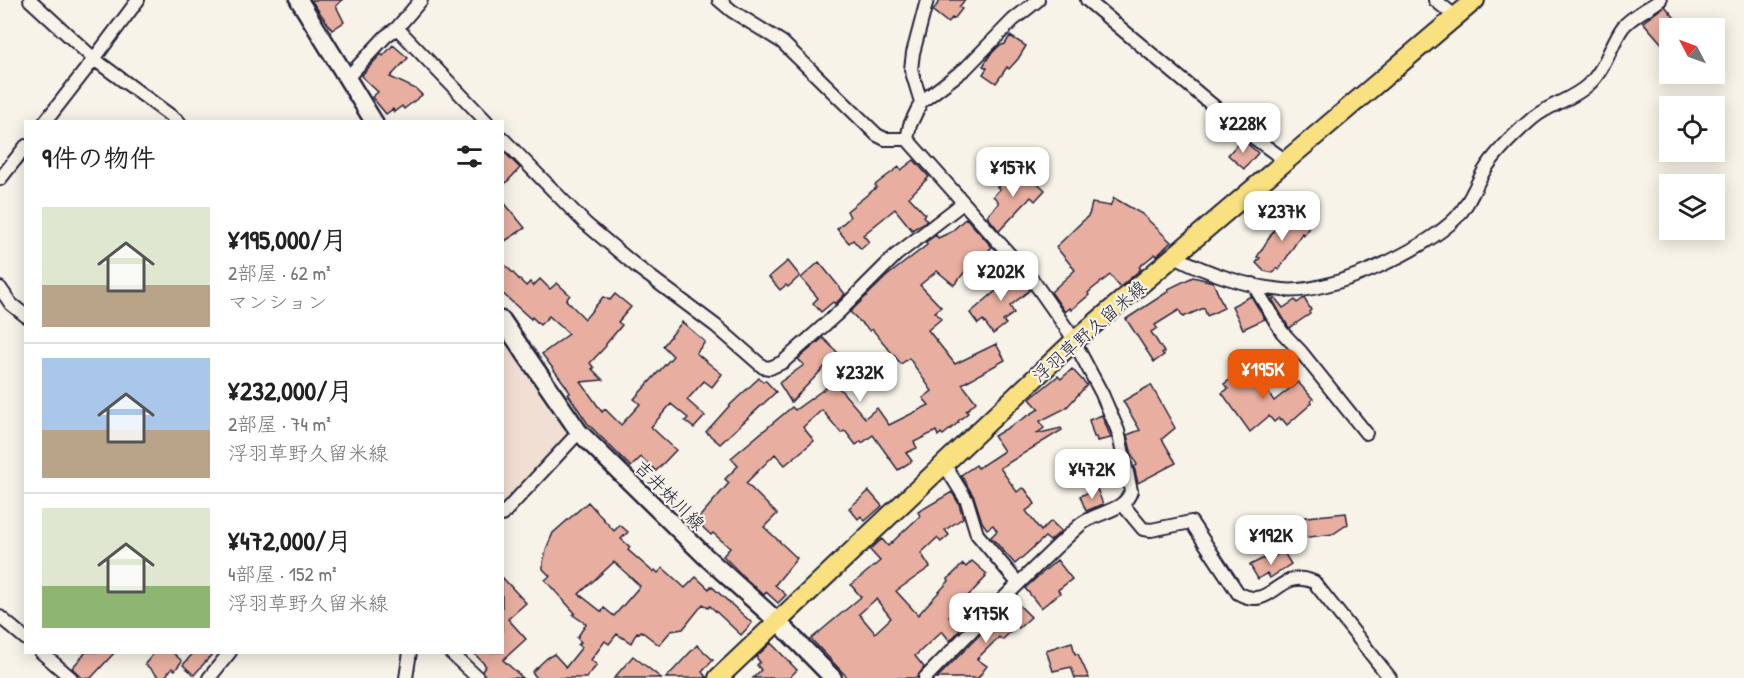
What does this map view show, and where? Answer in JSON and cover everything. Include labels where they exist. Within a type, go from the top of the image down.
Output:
[{"type":"main road","points":[[298,0],[373,120]]},
{"type":"main road","name":"浮羽草野久留米線","points":[[718,678],[1073,342],[1475,0]]},
{"type":"main road","name":"吉井妹川線","points":[[504,323],[579,432],[705,556],[777,621],[833,678]]},
{"type":"street","points":[[30,0],[94,59],[176,120]]},
{"type":"street","points":[[47,120],[138,0]]},
{"type":"street","points":[[347,78],[386,36],[398,28],[421,0]]},
{"type":"street","points":[[718,0],[782,42],[877,135],[885,139],[907,139],[1034,282],[1069,332],[1102,394],[1118,431],[1131,491],[1129,498],[1123,505],[1088,518],[1018,583],[925,678]]},
{"type":"street","points":[[921,102],[911,69],[927,0]]},
{"type":"street","points":[[907,139],[909,125],[921,102],[966,68],[1012,20],[1038,0]]},
{"type":"street","points":[[1087,0],[1235,124],[1286,161]]},
{"type":"street","points":[[1435,0],[1456,17]]},
{"type":"street","points":[[1175,256],[1195,267],[1284,291],[1304,290],[1331,284],[1393,261],[1423,244],[1456,218],[1464,209],[1491,161],[1533,118],[1589,85],[1600,71],[1628,21],[1659,0]]},
{"type":"street","points":[[398,28],[485,120]]},
{"type":"street","points":[[504,140],[585,223],[636,266],[716,326],[763,367],[770,368],[783,362],[838,313],[896,255],[963,203]]},
{"type":"street","points":[[0,178],[24,148]]},
{"type":"street","points":[[1253,284],[1282,332],[1301,352],[1366,433]]},
{"type":"street","points":[[0,288],[11,304],[24,314]]},
{"type":"street","points":[[504,513],[579,432]]},
{"type":"street","points":[[944,464],[967,501],[977,534],[1018,583]]},
{"type":"street","points":[[1123,505],[1143,529],[1151,530],[1191,522],[1238,593],[1248,599],[1260,599],[1293,578],[1304,577],[1314,582],[1390,678]]},
{"type":"street","points":[[0,617],[24,637]]},
{"type":"street","points":[[43,654],[71,678]]},
{"type":"street","points":[[209,678],[228,654]]},
{"type":"street","points":[[406,678],[411,654]]},
{"type":"street","points":[[452,654],[478,678]]},
{"type":"shaded area","points":[[504,338],[569,434],[504,504]]},
{"type":"building","points":[[311,0],[342,0],[336,6],[344,22],[332,30]]},
{"type":"building","points":[[940,0],[965,0],[959,7],[962,9],[948,23],[933,11]]},
{"type":"building","points":[[1665,6],[1675,18],[1659,18],[1659,40],[1643,22]]},
{"type":"building","points":[[1010,36],[1026,46],[1018,59],[1009,69],[1007,67],[996,83],[983,74],[987,68],[983,66],[990,55],[999,46],[1005,44]]},
{"type":"building","points":[[393,45],[408,58],[390,77],[416,89],[422,95],[404,109],[402,106],[386,114],[372,97],[378,92],[361,76],[381,54],[383,56]]},
{"type":"building","points":[[1242,139],[1258,153],[1244,169],[1228,155]]},
{"type":"building","points":[[504,152],[520,168],[504,185]]},
{"type":"building","points":[[914,160],[929,177],[909,197],[925,214],[923,216],[927,221],[912,230],[895,209],[863,235],[869,242],[861,249],[853,240],[849,243],[837,229],[850,217],[847,211],[877,187],[875,185],[884,178],[899,167],[901,170]]},
{"type":"building","points":[[1011,173],[1020,181],[1028,174],[1045,190],[1035,201],[1031,197],[999,231],[987,216],[998,204],[993,196],[1000,189],[997,187]]},
{"type":"building","points":[[1114,198],[1142,214],[1171,242],[1157,256],[1155,254],[1139,267],[1141,269],[1120,287],[1110,275],[1071,310],[1070,308],[1065,312],[1051,292],[1075,270],[1056,247],[1089,215],[1092,203],[1110,206]]},
{"type":"building","points":[[504,202],[525,228],[504,242]]},
{"type":"building","points":[[1287,209],[1309,222],[1309,227],[1304,235],[1302,233],[1279,270],[1276,268],[1273,273],[1264,271],[1256,263],[1260,258],[1257,257]]},
{"type":"building","points":[[966,218],[992,247],[981,258],[985,266],[976,274],[968,268],[954,285],[937,271],[920,285],[941,307],[935,312],[941,319],[928,330],[955,364],[996,344],[1005,360],[962,384],[976,402],[966,411],[968,413],[943,435],[941,433],[938,436],[936,431],[914,442],[917,448],[906,453],[912,461],[898,470],[873,435],[856,445],[846,432],[841,433],[822,410],[803,427],[814,441],[785,465],[775,454],[746,483],[777,514],[764,527],[797,558],[775,585],[786,595],[778,603],[766,592],[764,595],[723,556],[730,548],[696,521],[729,483],[725,479],[738,466],[731,458],[792,407],[795,410],[834,382],[865,418],[877,408],[889,425],[929,405],[923,398],[932,391],[909,358],[901,364],[872,329],[870,331],[850,312],[887,276],[927,245],[926,242],[936,235],[938,238],[951,232]]},
{"type":"building","points":[[788,261],[800,276],[788,287],[786,285],[780,290],[769,277]]},
{"type":"building","points":[[819,262],[845,294],[835,304],[833,302],[821,312],[813,303],[818,298],[801,278]]},
{"type":"building","points":[[504,264],[526,286],[530,282],[533,286],[540,279],[550,289],[557,283],[570,295],[566,300],[585,319],[603,297],[610,300],[615,294],[631,307],[618,322],[622,325],[590,363],[594,368],[592,369],[603,380],[581,382],[602,412],[605,409],[621,425],[640,404],[634,399],[673,356],[663,346],[682,322],[705,342],[696,353],[722,374],[712,387],[704,381],[687,400],[705,416],[694,428],[685,421],[688,418],[671,404],[651,427],[676,450],[656,471],[641,457],[631,467],[588,424],[568,394],[570,393],[566,386],[542,354],[569,334],[549,316],[540,325],[532,317],[531,319],[504,295]]},
{"type":"building","points":[[1013,270],[1030,290],[1010,306],[1014,313],[1003,321],[1006,324],[993,334],[983,320],[978,324],[970,313],[998,289],[996,284]]},
{"type":"building","points":[[1193,277],[1213,282],[1224,308],[1207,316],[1204,308],[1183,317],[1179,310],[1155,325],[1157,328],[1151,332],[1164,355],[1154,362],[1126,319],[1169,291],[1168,289]]},
{"type":"building","points":[[1251,296],[1265,319],[1243,329],[1232,306]]},
{"type":"building","points":[[1275,298],[1283,308],[1295,300],[1297,303],[1304,298],[1311,310],[1310,314],[1289,328],[1272,299]]},
{"type":"building","points":[[823,338],[838,353],[791,402],[779,383],[804,365],[798,359]]},
{"type":"building","points":[[1255,363],[1265,377],[1260,381],[1274,401],[1298,382],[1313,399],[1312,403],[1287,425],[1279,418],[1274,422],[1269,416],[1250,432],[1222,393],[1228,389],[1224,384]]},
{"type":"building","points":[[1072,369],[1087,385],[1066,408],[1040,421],[1044,428],[1036,434],[1061,428],[1062,430],[1000,468],[1017,492],[1022,488],[1025,489],[1032,499],[1035,504],[1026,511],[1041,531],[1051,521],[1061,531],[1050,541],[1045,537],[1015,564],[991,537],[997,531],[993,525],[987,529],[982,522],[974,497],[961,475],[976,465],[978,468],[1004,451],[994,436],[1039,409],[1030,399],[1058,376],[1061,379]]},
{"type":"building","points":[[759,378],[763,382],[765,380],[776,392],[720,444],[706,432]]},
{"type":"building","points":[[1151,385],[1175,428],[1162,439],[1176,463],[1138,483],[1134,467],[1137,465],[1127,435],[1140,430],[1123,401]]},
{"type":"building","points":[[1102,415],[1111,438],[1097,441],[1089,420]]},
{"type":"building","points":[[1097,489],[1103,504],[1086,511],[1080,496]]},
{"type":"building","points":[[869,491],[882,506],[865,521],[861,516],[858,519],[849,508]]},
{"type":"building","points":[[952,492],[963,518],[945,530],[949,535],[941,542],[937,538],[921,553],[930,567],[896,591],[918,615],[963,564],[966,567],[972,561],[987,574],[986,577],[949,616],[960,630],[950,641],[942,631],[915,656],[924,667],[917,678],[848,678],[811,639],[861,597],[851,585],[880,561],[870,550],[882,539],[888,546],[920,516],[918,512]],"holes":[[[876,599],[891,618],[875,633],[859,614]]]},
{"type":"building","points":[[588,502],[614,531],[620,525],[628,532],[621,539],[630,547],[628,550],[653,572],[655,570],[658,573],[663,568],[685,588],[696,577],[709,589],[711,586],[752,623],[741,635],[710,606],[708,608],[703,604],[683,629],[671,631],[659,645],[641,631],[637,632],[631,643],[617,634],[609,644],[605,641],[591,660],[597,665],[586,678],[537,678],[532,672],[554,654],[566,667],[582,647],[578,645],[581,642],[577,638],[586,624],[573,615],[575,613],[545,580],[550,576],[543,569],[543,563],[553,533]],"holes":[[[614,562],[640,586],[614,616],[604,608],[602,612],[579,594]]]},
{"type":"building","points":[[1346,513],[1348,524],[1333,534],[1302,538],[1297,526],[1297,518]]},
{"type":"building","points":[[1283,551],[1291,564],[1270,578],[1267,573],[1258,579],[1250,565],[1264,558],[1265,560],[1271,556],[1272,558]]},
{"type":"building","points":[[1057,560],[1072,579],[1058,590],[1060,593],[1041,608],[1025,588]]},
{"type":"building","points":[[504,579],[526,603],[508,619],[526,639],[503,660],[523,678],[486,678],[482,671],[486,666],[475,654],[504,654]]},
{"type":"building","points":[[1014,600],[1031,617],[1002,640],[999,637],[977,659],[987,666],[978,678],[937,678]]},
{"type":"building","points":[[1072,642],[1075,654],[1078,654],[1089,678],[1075,678],[1071,667],[1053,671],[1046,650]]},
{"type":"building","points":[[771,643],[797,670],[789,678],[753,678],[761,670],[757,665],[760,662],[756,657]]},
{"type":"building","points":[[697,645],[713,660],[702,672],[707,678],[666,678]]},
{"type":"building","points":[[84,654],[113,654],[91,678],[82,678],[72,668]]},
{"type":"building","points":[[153,654],[174,654],[182,661],[164,678],[160,678],[145,664]]},
{"type":"building","points":[[192,654],[212,654],[194,675],[183,665]]},
{"type":"building","points":[[633,656],[661,678],[614,678]]}]
